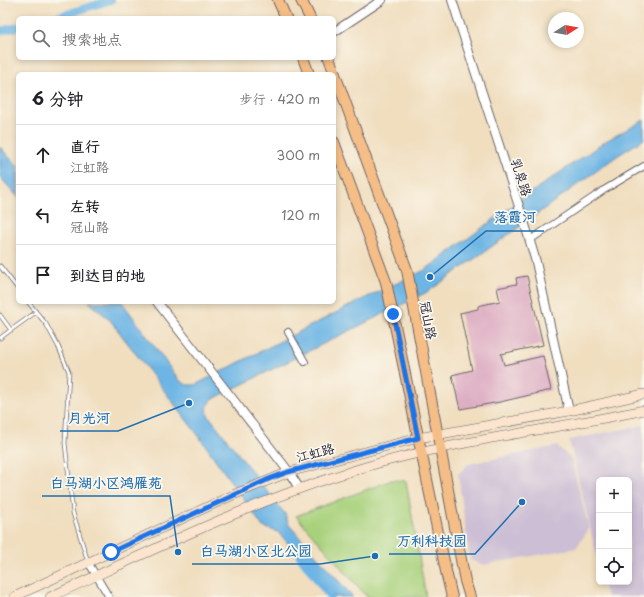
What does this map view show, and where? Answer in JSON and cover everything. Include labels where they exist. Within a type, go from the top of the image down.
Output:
[{"type":"main road","points":[[278,0],[285,16]]},
{"type":"main road","points":[[301,0],[309,16]]},
{"type":"main road","points":[[304,60],[308,72]]},
{"type":"main road","name":"冠山路","points":[[330,60],[334,72]]},
{"type":"main road","name":"冠山路","points":[[336,77],[407,270],[465,581],[470,597]]},
{"type":"main road","points":[[336,147],[386,282],[452,597]]},
{"type":"main road","name":"江虹路","points":[[14,597],[233,495],[288,472],[418,438],[569,411],[644,394]]},
{"type":"main road","points":[[50,597],[244,510],[299,488],[421,452],[644,410]]},
{"type":"street","points":[[336,31],[382,0]]},
{"type":"street","name":"乳泉路","points":[[452,0],[530,240],[569,411]]},
{"type":"street","points":[[530,240],[604,190],[644,166]]},
{"type":"street","points":[[159,304],[235,402],[299,488]]},
{"type":"street","points":[[288,332],[305,362]]},
{"type":"street","points":[[88,562],[95,576],[109,597]]},
{"type":"lane","points":[[0,266],[16,286]]},
{"type":"lane","points":[[30,304],[46,324],[58,346],[69,372],[65,443],[73,513],[88,562]]},
{"type":"lane","points":[[0,338],[36,312]]},
{"type":"lane","points":[[0,315],[11,330]]},
{"type":"shaded area","points":[[644,425],[644,597],[607,597],[604,585],[632,585],[632,477],[596,477],[596,552],[569,440]]},
{"type":"shaded area","points":[[557,446],[571,458],[589,529],[576,548],[483,565],[470,560],[458,474],[468,464]]},
{"type":"green space","points":[[392,480],[406,481],[426,597],[367,597],[296,516]]},
{"type":"water","points":[[644,120],[644,139],[617,156],[429,291],[211,400],[207,406],[208,415],[285,514],[289,525],[353,597],[335,597],[278,532],[263,527],[198,435],[110,320],[91,304],[123,304],[179,380],[187,385],[195,385],[359,301],[425,270],[527,195],[606,141]]},
{"type":"water","points":[[0,147],[16,165],[16,195],[0,177]]},
{"type":"building","points":[[527,276],[543,345],[501,354],[504,365],[543,356],[551,390],[500,402],[460,409],[452,375],[472,370],[460,313],[478,309],[478,306],[500,301],[497,288],[517,284],[516,278]]},
{"type":"waterway","points":[[60,16],[111,0]]},
{"type":"waterway","points":[[0,31],[16,27]]},
{"type":"waterway","points":[[300,556],[330,597]]},
{"type":"place","name":"落霞河","points":[[430,277]]},
{"type":"place","name":"月光河","points":[[189,403]]},
{"type":"place","name":"万利科技园","points":[[522,502]]},
{"type":"place","name":"白马湖小区鸿雁苑","points":[[178,552]]},
{"type":"place","name":"白马湖小区北公园","points":[[375,556]]},
{"type":"route","points":[[111,552],[269,479],[288,472],[418,438],[393,314]]}]
